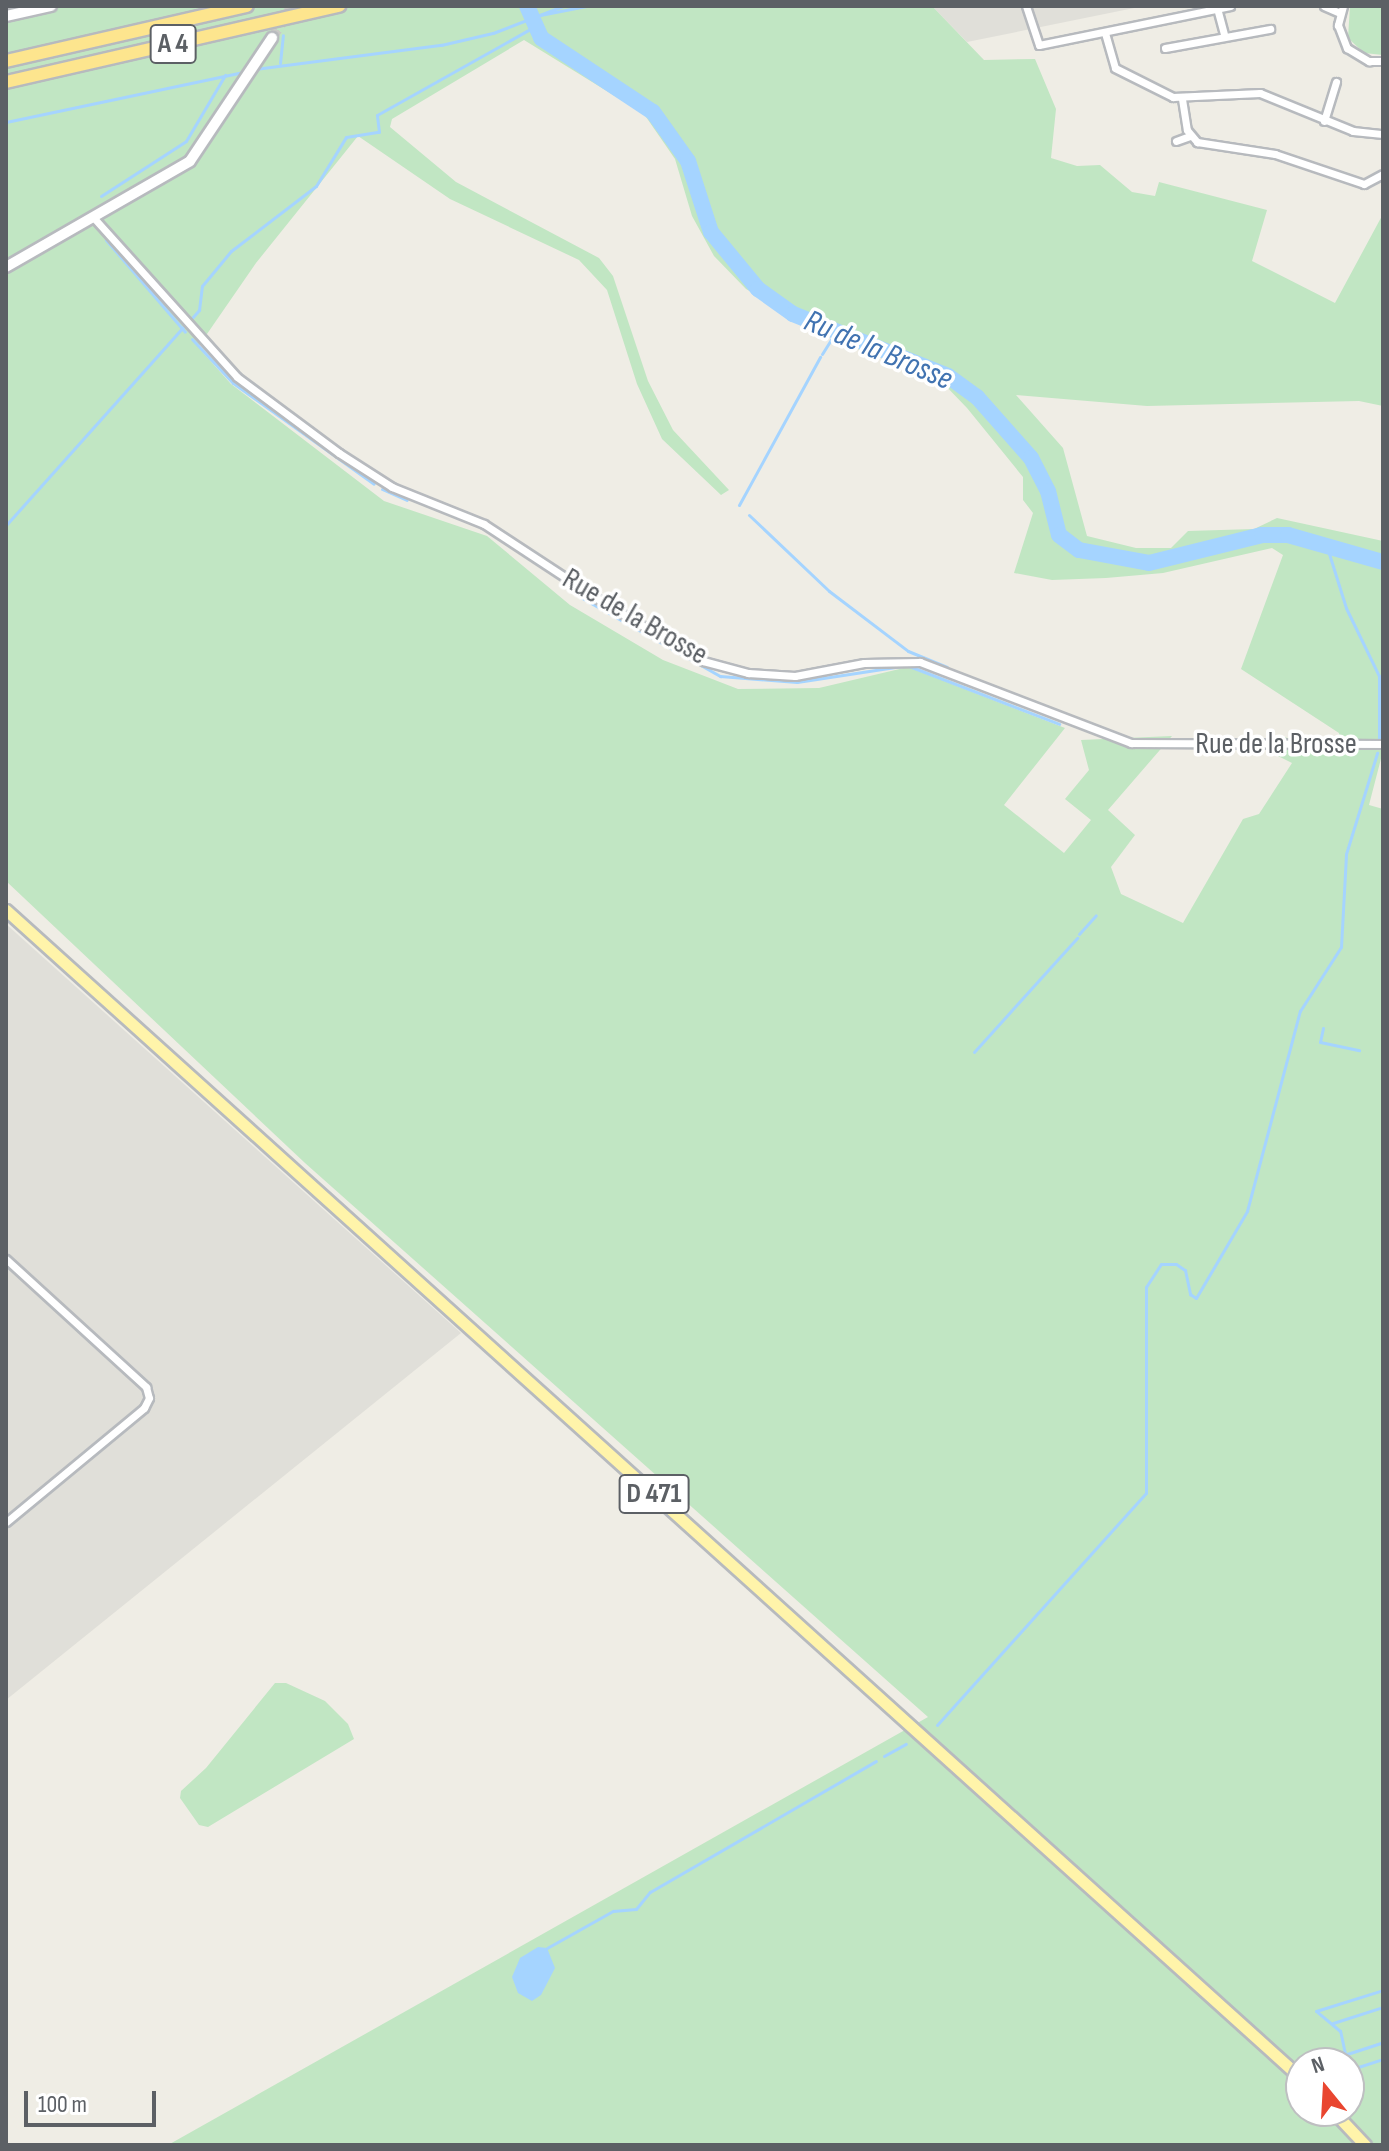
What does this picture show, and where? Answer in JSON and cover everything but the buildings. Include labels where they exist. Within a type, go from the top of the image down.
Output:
[{"type":"highway","name":"A 4","points":[[6,61],[247,6]]},
{"type":"highway","name":"A 4","points":[[6,82],[339,6]]},
{"type":"main road","points":[[6,16],[51,6]]},
{"type":"main road","points":[[6,267],[190,161],[272,38]]},
{"type":"main road","name":"D 471","points":[[6,910],[1285,2064]]},
{"type":"main road","points":[[1348,2127],[1365,2145]]},
{"type":"street","points":[[1026,6],[1039,45],[1230,6]]},
{"type":"street","points":[[1324,6],[1341,9],[1347,48],[1369,61],[1383,61]]},
{"type":"street","points":[[1217,8],[1224,34]]},
{"type":"street","points":[[1165,48],[1224,34],[1270,29]]},
{"type":"street","points":[[1105,33],[1115,68],[1182,99],[1197,92],[1260,93],[1353,131],[1383,134]]},
{"type":"street","points":[[1324,121],[1336,82]]},
{"type":"street","points":[[1182,99],[1190,136]]},
{"type":"street","points":[[1176,141],[1190,136],[1209,145],[1275,154],[1364,184],[1383,174]]},
{"type":"street","name":"Rue de la Brosse","points":[[93,217],[237,377],[339,453],[392,487],[484,524],[703,661],[748,673],[795,676],[864,663],[920,662],[1131,743],[1383,744]]},
{"type":"street","points":[[6,1259],[146,1387],[149,1398],[144,1408],[6,1522]]},
{"type":"shaded area","points":[[932,6],[1144,6],[967,42]]},
{"type":"shaded area","points":[[6,924],[461,1333],[6,1700]]},
{"type":"green space","points":[[6,6],[932,6],[984,60],[1035,59],[1056,109],[1051,158],[1077,166],[1100,165],[1132,192],[1155,196],[1159,182],[1267,210],[1252,261],[1335,303],[1383,214],[1383,406],[1359,401],[1147,406],[1016,395],[1063,448],[1087,536],[1136,548],[1171,548],[1188,531],[1254,529],[1277,518],[1383,541],[1383,751],[1369,805],[1383,809],[1383,2145],[168,2145],[928,1717],[305,1163],[6,881]],"holes":[[[524,40],[644,114],[675,159],[692,216],[714,256],[746,289],[839,342],[941,381],[1023,477],[1023,500],[1033,513],[1014,573],[1052,580],[1106,578],[1163,573],[1272,548],[1283,555],[1241,669],[1339,733],[1338,753],[1281,736],[1278,756],[1292,763],[1259,814],[1243,819],[1183,923],[1121,894],[1111,867],[1135,835],[1108,810],[1172,736],[1081,740],[1089,770],[1065,799],[1091,820],[1064,853],[1004,805],[1065,728],[908,667],[819,688],[738,689],[663,660],[570,605],[487,536],[384,501],[231,384],[198,347],[256,263],[358,136],[450,199],[579,260],[607,290],[637,384],[662,439],[721,495],[729,490],[673,430],[648,381],[613,276],[599,258],[456,182],[390,127],[392,119]]]},
{"type":"green space","points":[[1350,6],[1383,6],[1383,55],[1364,53],[1348,38]]},
{"type":"green space","points":[[275,1683],[286,1683],[325,1701],[348,1724],[354,1739],[208,1827],[199,1825],[180,1798],[181,1791],[206,1768]]},
{"type":"water","points":[[538,1947],[547,1948],[555,1968],[541,1995],[532,2001],[518,1993],[512,1977],[520,1958]]},
{"type":"waterway","name":"Ru de la Brosse","points":[[527,6],[541,38],[653,112],[688,161],[711,232],[758,289],[793,314],[948,376],[977,397],[1031,458],[1048,491],[1059,535],[1079,550],[1149,563],[1262,535],[1288,535],[1383,562]]},
{"type":"waterway","points":[[255,69],[441,45],[493,33],[563,6]]},
{"type":"waterway","points":[[540,15],[586,6]]},
{"type":"waterway","points":[[192,318],[199,310],[202,286],[231,251],[316,186],[346,137],[379,132],[377,115],[534,27]]},
{"type":"waterway","points":[[280,63],[283,35]]},
{"type":"waterway","points":[[6,122],[247,71]]},
{"type":"waterway","points":[[101,196],[186,141],[225,75]]},
{"type":"waterway","points":[[106,240],[185,332]]},
{"type":"waterway","points":[[7,524],[183,327]]},
{"type":"waterway","points":[[822,354],[837,330]]},
{"type":"waterway","points":[[192,339],[233,383],[374,484]]},
{"type":"waterway","points":[[739,505],[820,357]]},
{"type":"waterway","points":[[382,489],[407,500]]},
{"type":"waterway","points":[[749,515],[829,591],[908,651],[947,667]]},
{"type":"waterway","points":[[1326,544],[1346,608],[1379,676],[1379,738]]},
{"type":"waterway","points":[[582,598],[720,676],[797,682],[902,666]]},
{"type":"waterway","points":[[909,666],[1059,724]]},
{"type":"waterway","points":[[937,1725],[1146,1493],[1146,1287],[1161,1264],[1176,1264],[1185,1270],[1190,1294],[1196,1298],[1247,1211],[1300,1011],[1341,947],[1346,854],[1377,753]]},
{"type":"waterway","points":[[1079,934],[1096,915]]},
{"type":"waterway","points":[[974,1052],[1077,938]]},
{"type":"waterway","points":[[1323,1028],[1320,1042],[1359,1050]]},
{"type":"waterway","points":[[884,1756],[906,1744]]},
{"type":"waterway","points":[[547,1948],[613,1911],[636,1909],[650,1892],[876,1761]]},
{"type":"waterway","points":[[1344,2047],[1340,2031],[1316,2011],[1383,1990]]},
{"type":"waterway","points":[[1333,2023],[1383,2007]]},
{"type":"waterway","points":[[1365,2048],[1383,2042]]},
{"type":"waterway","points":[[1365,2065],[1383,2059]]},
{"type":"tunnel","points":[[272,38],[292,6]]}]
